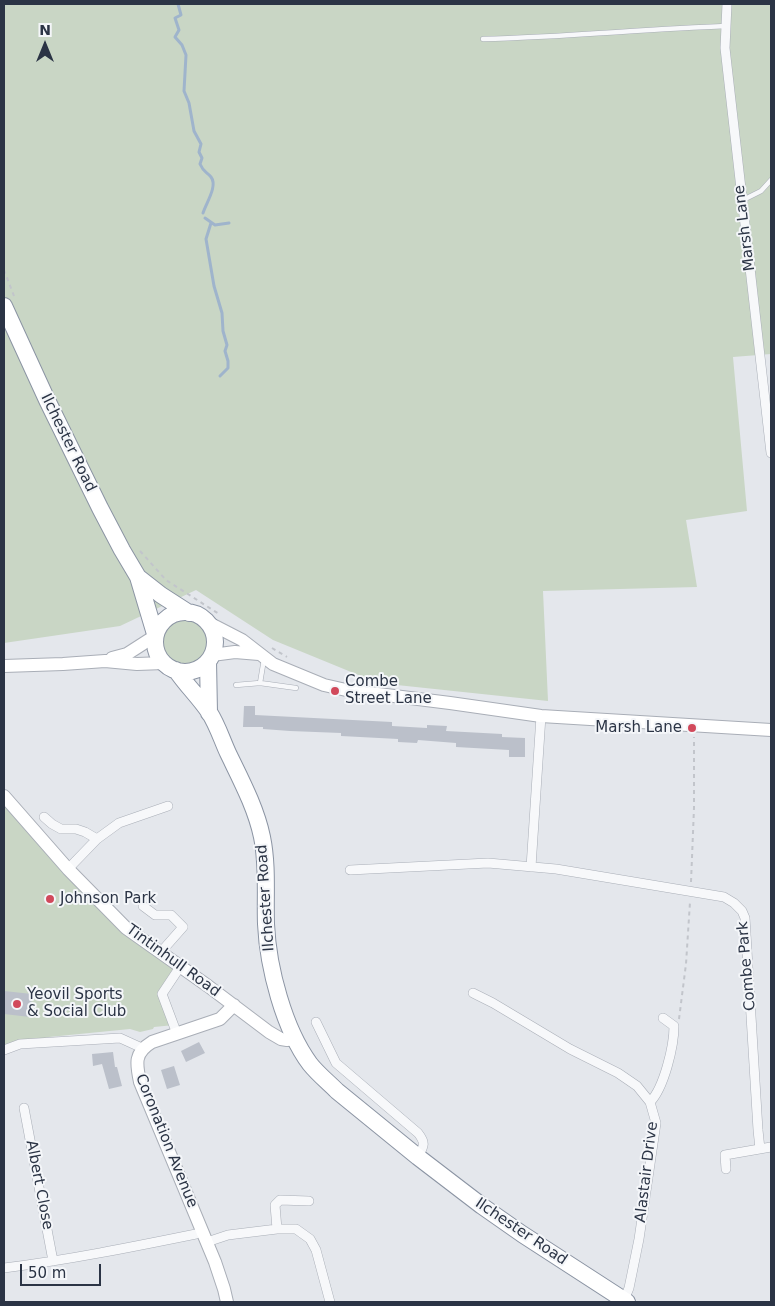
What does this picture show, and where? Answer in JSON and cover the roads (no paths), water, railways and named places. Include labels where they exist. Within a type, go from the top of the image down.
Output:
[{"type":"highway","name":"Ilchester Road","points":[[4,306],[96,501],[138,577],[155,635]]},
{"type":"highway","name":"Ilchester Road","points":[[138,577],[189,613]]},
{"type":"highway","points":[[189,613],[216,620],[213,630],[215,636],[214,646],[210,658],[201,668],[191,672],[170,667],[157,653],[155,645],[155,635],[159,626],[169,616],[189,613]]},
{"type":"highway","name":"Ilchester Road","points":[[209,713],[210,658]]},
{"type":"highway","name":"Ilchester Road","points":[[170,667],[209,713],[257,818],[265,858],[266,924],[269,950],[280,999],[296,1039],[311,1065],[325,1081],[455,1186],[496,1216],[626,1301]]},
{"type":"street","name":"Marsh Lane","points":[[727,4],[725,48],[771,452]]},
{"type":"street","points":[[216,620],[252,647],[265,653],[273,664],[304,677],[346,690],[541,716],[771,730]]},
{"type":"street","points":[[105,661],[127,654],[155,635]]},
{"type":"street","points":[[210,658],[234,652],[265,653]]},
{"type":"street","points":[[4,666],[105,661],[170,667]]},
{"type":"street","points":[[531,867],[541,716]]},
{"type":"street","name":"Tintinhull Road","points":[[4,796],[68,869],[126,928],[269,1032],[282,1039],[296,1039]]},
{"type":"street","points":[[68,869],[97,839],[119,823],[168,806]]},
{"type":"street","points":[[44,817],[61,829],[85,832],[97,839]]},
{"type":"street","name":"Combe Park","points":[[350,870],[488,862],[556,869],[691,891],[724,897],[734,903],[742,911],[745,918],[760,1149]]},
{"type":"street","points":[[143,906],[155,915],[171,915],[183,927],[160,953]]},
{"type":"street","points":[[177,1034],[162,994],[180,967]]},
{"type":"street","name":"Alastair Drive","points":[[473,993],[570,1049],[618,1073],[637,1086],[650,1102],[656,1123],[639,1239],[626,1301]]},
{"type":"street","points":[[4,1050],[20,1044],[120,1038],[142,1048],[152,1042],[220,1019],[234,1006]]},
{"type":"street","points":[[650,1102],[655,1097],[668,1066],[674,1040],[674,1026],[663,1018]]},
{"type":"street","points":[[316,1022],[336,1063],[423,1139],[424,1147],[418,1157]]},
{"type":"street","name":"Coronation Avenue","points":[[142,1048],[137,1058],[140,1082],[204,1236],[227,1302]]},
{"type":"street","name":"Albert Close","points":[[24,1108],[53,1262]]},
{"type":"street","points":[[726,1169],[725,1155],[771,1147]]},
{"type":"street","points":[[277,1229],[274,1205],[280,1200],[309,1201]]},
{"type":"street","points":[[4,1268],[53,1262],[196,1234],[204,1236],[277,1229],[296,1230],[310,1239],[316,1250],[330,1302]]},
{"type":"lane","points":[[484,40],[726,26]]},
{"type":"lane","points":[[742,201],[761,191],[771,180]]},
{"type":"lane","points":[[260,682],[265,653]]},
{"type":"lane","points":[[236,685],[260,682],[296,688]]},
{"type":"waterway","points":[[178,4],[181,15],[175,18],[179,30],[175,37],[182,45],[186,55],[184,91],[189,103],[194,131],[201,144],[199,152],[202,158],[200,164],[213,181],[212,190],[203,213]]},
{"type":"waterway","points":[[205,218],[215,225],[229,223]]},
{"type":"waterway","points":[[211,223],[206,239],[214,286],[222,313],[223,331],[227,345],[225,351],[228,361],[228,368],[220,376]]},
{"type":"place","name":"Combe Street Lane","points":[[335,691]]},
{"type":"place","name":"Marsh Lane","points":[[692,728]]},
{"type":"place","name":"Johnson Park","points":[[50,899]]},
{"type":"place","name":"Yeovil Sports & Social Club","points":[[17,1004]]}]
